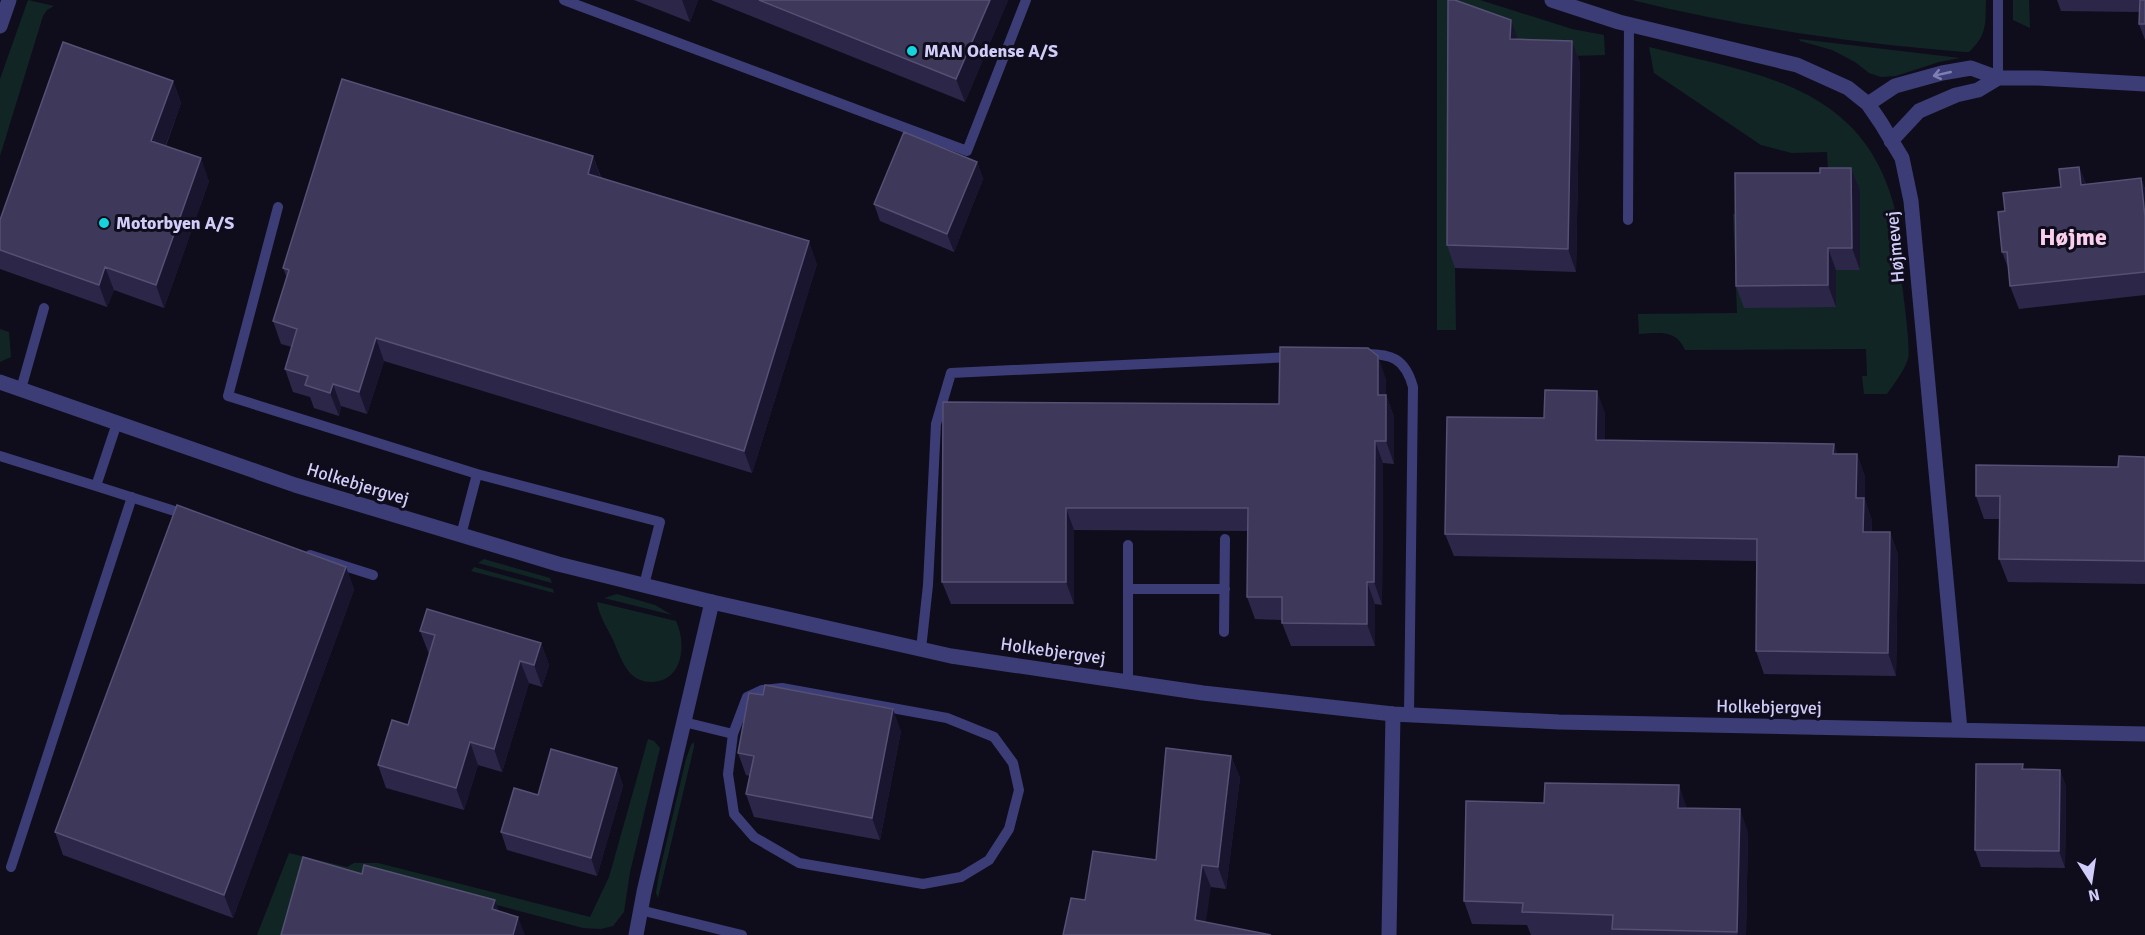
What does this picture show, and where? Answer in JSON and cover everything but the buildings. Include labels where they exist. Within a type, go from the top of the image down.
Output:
[{"type":"street","points":[[0,26],[9,0]]},
{"type":"street","name":"Højmevej","points":[[1552,0],[1629,24],[1797,65],[1848,88],[1868,104],[1902,158],[1911,201],[1960,730]]},
{"type":"street","points":[[1868,104],[1895,86],[1942,73],[1971,68],[1998,78],[2145,84]]},
{"type":"street","points":[[1891,141],[1919,111],[1956,95],[1978,90],[1998,78]]},
{"type":"street","name":"Holkebjergvej","points":[[0,382],[295,485],[558,564],[712,602],[951,656],[1203,693],[1393,714],[1559,722],[2145,734]]},
{"type":"street","points":[[636,935],[712,602]]},
{"type":"street","points":[[1389,935],[1393,714]]},
{"type":"lane","points":[[564,0],[967,151],[1026,0]]},
{"type":"lane","points":[[1998,0],[1998,78]]},
{"type":"lane","points":[[1628,220],[1629,24]]},
{"type":"lane","points":[[278,207],[228,396],[477,474],[660,522],[644,585]]},
{"type":"lane","points":[[21,389],[44,308]]},
{"type":"lane","points":[[1356,354],[1380,353],[1399,360],[1409,373],[1413,387],[1409,715]]},
{"type":"lane","points":[[921,649],[928,585],[936,424],[951,373],[1308,357]]},
{"type":"lane","points":[[96,486],[117,423]]},
{"type":"lane","points":[[0,456],[198,519]]},
{"type":"lane","points":[[460,535],[477,474]]},
{"type":"lane","points":[[11,867],[132,497]]},
{"type":"lane","points":[[1224,632],[1225,539]]},
{"type":"lane","points":[[1128,544],[1128,682]]},
{"type":"lane","points":[[296,550],[373,575]]},
{"type":"lane","points":[[1128,589],[1225,589]]},
{"type":"lane","points":[[782,688],[947,718],[994,737],[1013,763],[1019,790],[1008,829],[989,860],[961,877],[923,884],[798,863],[754,837],[734,813],[728,774],[733,734],[747,697],[762,690],[782,688]]},
{"type":"lane","points":[[684,722],[733,734]]},
{"type":"lane","points":[[640,910],[742,935]]},
{"type":"green space","points":[[28,0],[54,6],[43,16],[0,156],[0,79]]},
{"type":"green space","points":[[1437,0],[1480,0],[1572,29],[1604,35],[1605,55],[1572,56],[1455,268],[1456,330],[1437,330]]},
{"type":"green space","points":[[1632,0],[1986,0],[1985,22],[1980,40],[1969,52],[1965,52],[1797,33]]},
{"type":"green space","points":[[2013,0],[2029,0],[2030,28],[2013,20]]},
{"type":"green space","points":[[1799,39],[1960,58],[1939,62],[1896,76],[1881,77],[1869,73],[1855,62],[1832,50]]},
{"type":"green space","points":[[1649,47],[1732,67],[1806,94],[1837,114],[1863,141],[1884,176],[1900,236],[1901,277],[1909,353],[1904,368],[1887,394],[1864,394],[1862,376],[1867,376],[1866,349],[1685,350],[1677,338],[1672,335],[1639,334],[1638,314],[1737,313],[1733,214],[1743,215],[1836,307],[1836,270],[1860,270],[1860,191],[1829,191],[1827,152],[1792,153],[1761,145],[1654,73]]},
{"type":"green space","points":[[0,329],[9,332],[11,357],[0,362]]},
{"type":"green space","points":[[484,559],[550,578],[552,583],[478,563]]},
{"type":"green space","points":[[474,567],[553,589],[554,593],[471,571]]},
{"type":"green space","points":[[617,594],[655,605],[672,615],[604,598]]},
{"type":"green space","points":[[597,602],[676,621],[681,640],[680,660],[670,676],[651,682],[640,680],[632,675],[622,660]]},
{"type":"green space","points":[[648,739],[654,741],[660,748],[630,872],[624,912],[613,926],[601,929],[583,928],[493,904],[296,935],[257,935],[289,853],[347,867],[354,863],[378,863],[590,917],[609,877]]},
{"type":"green space","points":[[694,742],[658,898],[656,893],[659,874],[686,759]]},
{"type":"place","name":"MAN Odense A/S","points":[[912,51]]},
{"type":"place","name":"Motorbyen A/S","points":[[104,223]]},
{"type":"district","name":"Højme","points":[[2073,237]]}]
